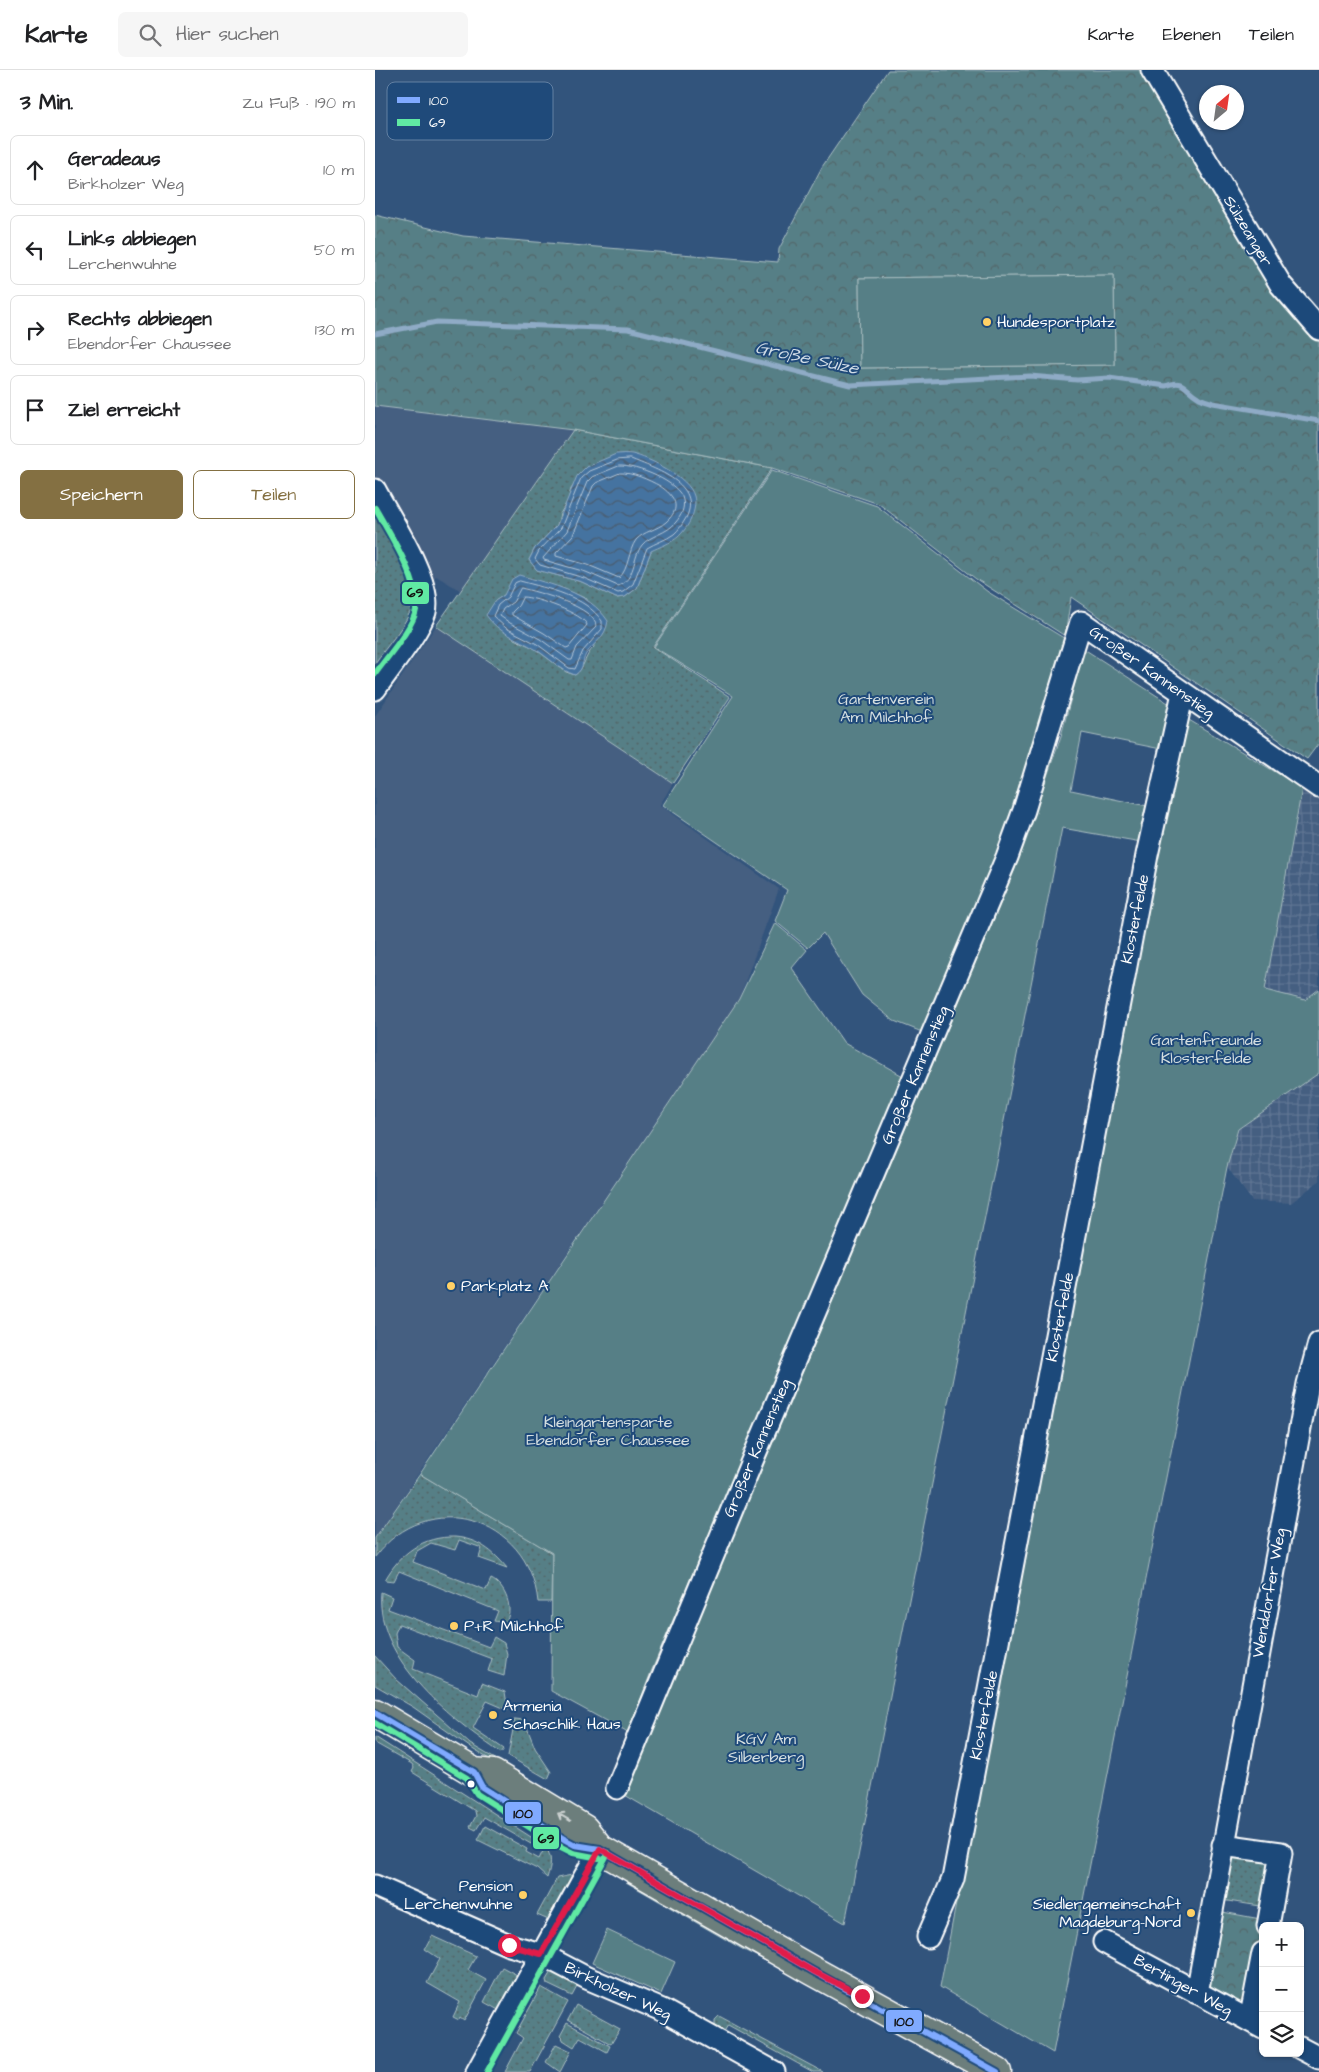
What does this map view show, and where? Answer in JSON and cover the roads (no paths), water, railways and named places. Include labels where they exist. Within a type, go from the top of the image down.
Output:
[{"type":"main road","points":[[375,1713],[474,1772],[493,1774],[584,1829],[600,1849],[813,1971],[862,1996],[997,2072]]},
{"type":"street","name":"Sülzeanger","points":[[1152,70],[1281,285],[1319,329]]},
{"type":"street","points":[[375,490],[420,575],[427,599],[422,618],[375,689]]},
{"type":"street","name":"Großer Kannenstieg","points":[[617,1788],[755,1452],[1007,857],[1022,816],[1081,622],[1319,787]]},
{"type":"street","name":"Klosterfelde","points":[[928,1937],[953,1879],[1147,855],[1183,693]]},
{"type":"street","name":"Wenddorfer Weg","points":[[1197,1993],[1308,1384],[1319,1343]]},
{"type":"street","points":[[1223,1845],[1281,1853],[1269,1922]]},
{"type":"street","points":[[477,2072],[600,1849]]},
{"type":"street","name":"Birkholzer Weg","points":[[375,1886],[509,1945],[541,1954],[587,1978],[662,2010],[774,2072]]},
{"type":"street","name":"Bertinger Weg","points":[[1104,1942],[1256,2025]]},
{"type":"street","points":[[1256,2025],[1262,1967]]},
{"type":"street","points":[[1304,2050],[1319,2058]]},
{"type":"water","points":[[616,454],[639,456],[677,475],[691,489],[695,507],[689,524],[678,537],[651,551],[637,588],[625,597],[616,598],[582,582],[537,570],[529,560],[535,548],[557,525],[577,476],[586,467]]},
{"type":"water","points":[[519,575],[568,590],[580,596],[600,611],[608,621],[605,632],[586,654],[582,668],[575,675],[559,667],[535,649],[502,631],[486,615],[495,601],[504,595],[512,579]]},
{"type":"waterway","name":"Große Sülze","points":[[375,334],[437,322],[628,329],[850,385],[1030,376],[1077,380],[1109,378],[1166,386],[1177,383],[1200,398],[1213,403],[1319,421]]},
{"type":"place","name":"Hundesportplatz","points":[[987,322]]},
{"type":"place","name":"Parkplatz A","points":[[451,1286]]},
{"type":"place","name":"P+R Milchhof","points":[[454,1626]]},
{"type":"place","name":"Armenia Schaschlik Haus","points":[[493,1715]]},
{"type":"place","name":"Pension Lerchenwuhne","points":[[523,1895]]},
{"type":"place","name":"Siedlergemeinschaft Magdeburg-Nord","points":[[1191,1913]]},
{"type":"park label","name":"Gartenverein Am Milchhof","points":[[886,708]]},
{"type":"park label","name":"Gartenfreunde Klosterfelde","points":[[1206,1049]]},
{"type":"park label","name":"Kleingartensparte Ebendorfer Chaussee","points":[[608,1431]]},
{"type":"park label","name":"KGV Am Silberberg","points":[[766,1748]]}]
